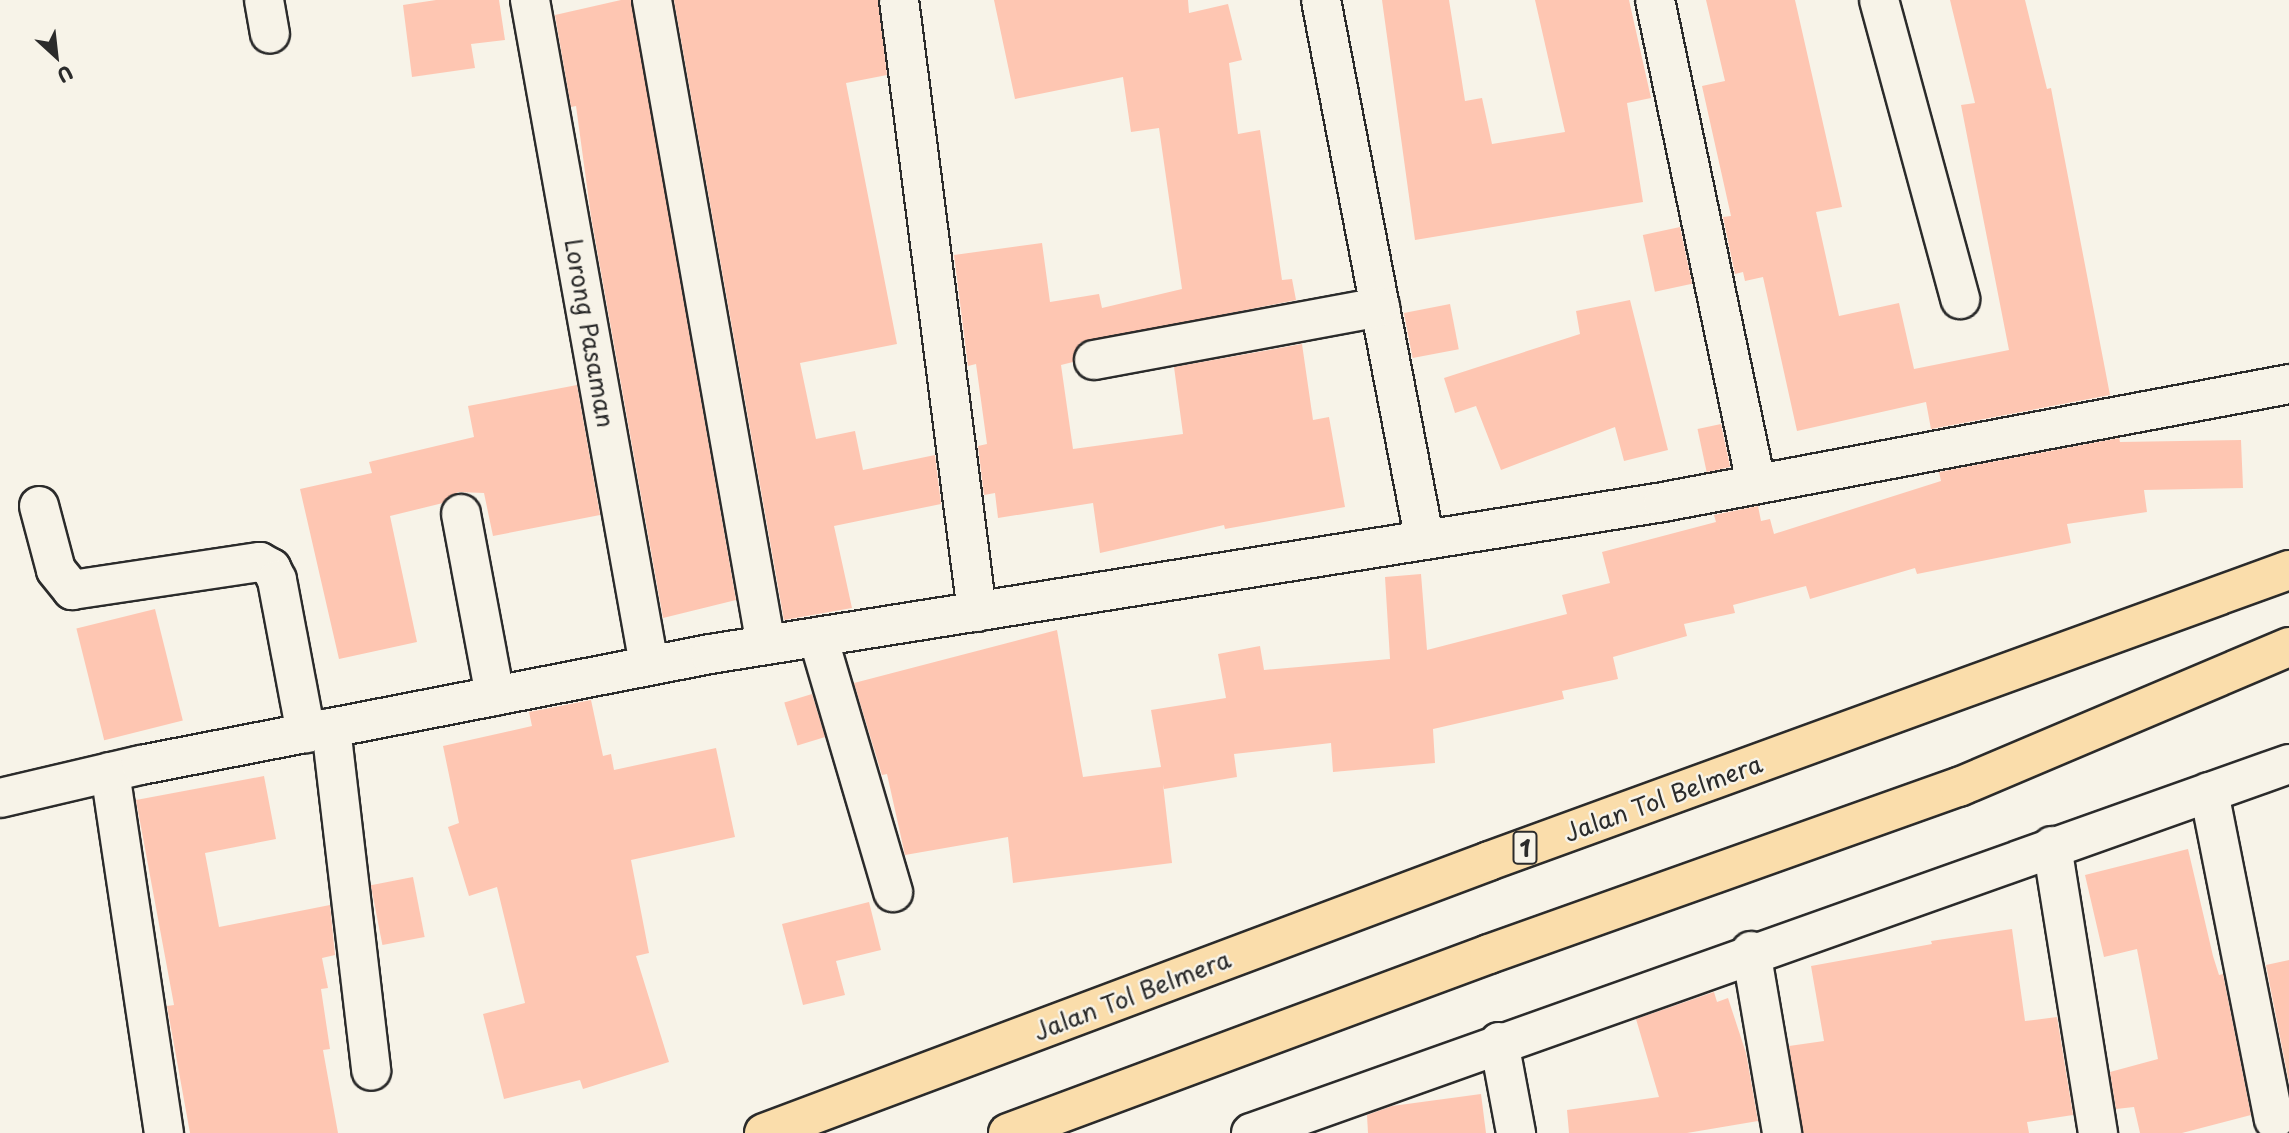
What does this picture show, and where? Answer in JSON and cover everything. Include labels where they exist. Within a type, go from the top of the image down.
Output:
[{"type":"highway","name":"Jalan Tol Belmera","points":[[764,1133],[1489,861],[2289,570]]},
{"type":"highway","points":[[1009,1133],[1502,949],[1959,787],[2289,647]]},
{"type":"street","name":"Lorong Pasaman","points":[[530,0],[649,665]]},
{"type":"street","points":[[652,0],[766,645]]},
{"type":"street","points":[[899,0],[977,612]]},
{"type":"street","points":[[1321,0],[1424,537]]},
{"type":"street","points":[[1655,0],[1756,484]]},
{"type":"street","points":[[1879,0],[1960,299]]},
{"type":"street","points":[[1094,360],[1380,307]]},
{"type":"street","points":[[0,798],[110,772],[649,665],[1756,484],[2289,384]]},
{"type":"street","points":[[39,506],[56,570],[72,590],[260,562],[271,568],[278,580],[318,730],[370,1071]]},
{"type":"street","points":[[460,514],[495,696]]},
{"type":"street","points":[[818,637],[893,892]]},
{"type":"street","points":[[1251,1133],[1751,951],[2289,764]]},
{"type":"street","points":[[110,772],[164,1133]]},
{"type":"street","points":[[2208,792],[2274,1120]]},
{"type":"street","points":[[2052,846],[2098,1133]]},
{"type":"street","points":[[1751,951],[1782,1133]]},
{"type":"street","points":[[1500,1042],[1516,1133]]},
{"type":"building","points":[[436,0],[499,0],[505,40],[471,44],[475,68],[412,77],[403,5]]},
{"type":"building","points":[[631,0],[736,600],[663,618],[591,216],[576,106],[571,107],[555,15]]},
{"type":"building","points":[[674,0],[878,0],[887,75],[846,83],[897,344],[800,363],[816,439],[855,431],[863,470],[935,455],[941,504],[834,526],[852,608],[784,620]]},
{"type":"building","points":[[994,0],[1188,0],[1189,13],[1228,4],[1242,60],[1229,63],[1238,134],[1260,130],[1282,280],[1292,279],[1296,300],[1080,343],[1073,362],[1061,365],[1073,449],[1183,434],[1174,367],[1302,344],[1313,420],[1329,417],[1345,507],[1225,529],[1224,525],[1100,553],[1093,503],[998,518],[995,493],[984,495],[978,446],[987,444],[976,364],[968,366],[954,255],[1042,243],[1050,302],[1099,294],[1102,308],[1182,289],[1159,128],[1131,132],[1123,77],[1015,99]]},
{"type":"building","points":[[1382,0],[1449,0],[1465,101],[1482,98],[1492,144],[1565,132],[1535,0],[1629,0],[1651,98],[1627,103],[1643,202],[1415,240]]},
{"type":"building","points":[[1706,0],[1795,0],[1842,207],[1816,212],[1839,316],[1899,303],[1914,369],[2009,350],[1961,105],[1975,103],[1950,0],[2025,0],[2047,89],[2051,88],[2110,395],[1931,429],[1926,402],[1797,431],[1763,277],[1745,281],[1743,272],[1735,274],[1723,217],[1731,216],[1702,86],[1725,81]]},
{"type":"building","points":[[1680,227],[1692,284],[1655,292],[1643,235]]},
{"type":"building","points":[[1630,300],[1668,450],[1624,461],[1615,427],[1501,470],[1476,406],[1455,413],[1444,378],[1580,334],[1576,311]]},
{"type":"building","points":[[1450,304],[1459,349],[1413,358],[1404,313]]},
{"type":"building","points":[[577,385],[600,515],[493,536],[484,493],[458,492],[443,503],[390,516],[417,642],[339,659],[300,489],[372,473],[369,462],[474,437],[468,406]]},
{"type":"building","points":[[1721,424],[1730,467],[1707,472],[1698,429]]},
{"type":"building","points":[[2119,438],[2120,442],[2241,440],[2243,488],[2144,490],[2147,512],[2067,524],[2071,543],[1917,574],[1915,568],[1810,599],[1806,586],[1733,605],[1735,613],[1684,624],[1687,636],[1613,657],[1618,679],[1562,691],[1564,699],[1433,729],[1435,763],[1333,772],[1331,743],[1234,754],[1237,777],[1164,789],[1163,784],[1172,863],[1013,883],[1008,837],[905,855],[887,774],[882,775],[854,683],[1057,630],[1083,777],[1161,767],[1151,710],[1226,698],[1218,654],[1260,646],[1264,670],[1390,659],[1385,577],[1421,574],[1427,650],[1567,614],[1562,595],[1610,583],[1602,552],[1716,522],[1714,515],[1758,506],[1761,521],[1770,519],[1774,534],[1941,481],[1939,472]]},
{"type":"building","points":[[155,609],[183,721],[104,740],[76,629]]},
{"type":"building","points":[[812,694],[825,737],[797,746],[784,702]]},
{"type":"building","points":[[591,700],[603,756],[611,754],[614,770],[716,748],[735,837],[631,860],[649,953],[636,956],[669,1062],[583,1089],[580,1080],[504,1099],[483,1014],[525,1003],[497,887],[469,896],[448,827],[459,823],[443,746],[532,726],[529,712]]},
{"type":"building","points":[[264,776],[276,839],[205,853],[219,927],[330,905],[335,955],[322,958],[328,988],[321,989],[330,1049],[323,1050],[338,1133],[190,1133],[167,1006],[174,1005],[136,800]]},
{"type":"building","points":[[2188,849],[2213,956],[2219,975],[2223,974],[2251,1115],[2182,1133],[2140,1133],[2134,1107],[2116,1109],[2110,1072],[2158,1059],[2137,949],[2104,957],[2085,875]]},
{"type":"building","points":[[413,877],[425,937],[382,945],[371,885]]},
{"type":"building","points":[[869,902],[881,950],[836,961],[845,995],[803,1005],[782,924]]},
{"type":"building","points":[[2012,929],[2025,1021],[2057,1017],[2073,1115],[2027,1122],[2029,1133],[1803,1133],[1789,1046],[1824,1041],[1811,966],[1932,944],[1931,941]]},
{"type":"building","points":[[2289,960],[2289,1083],[2266,965]]},
{"type":"building","points":[[1714,992],[1717,1002],[1728,998],[1746,1053],[1758,1121],[1687,1133],[1569,1133],[1567,1110],[1659,1097],[1636,1019]]},
{"type":"building","points":[[1481,1094],[1486,1133],[1368,1133],[1367,1115],[1392,1106]]}]
